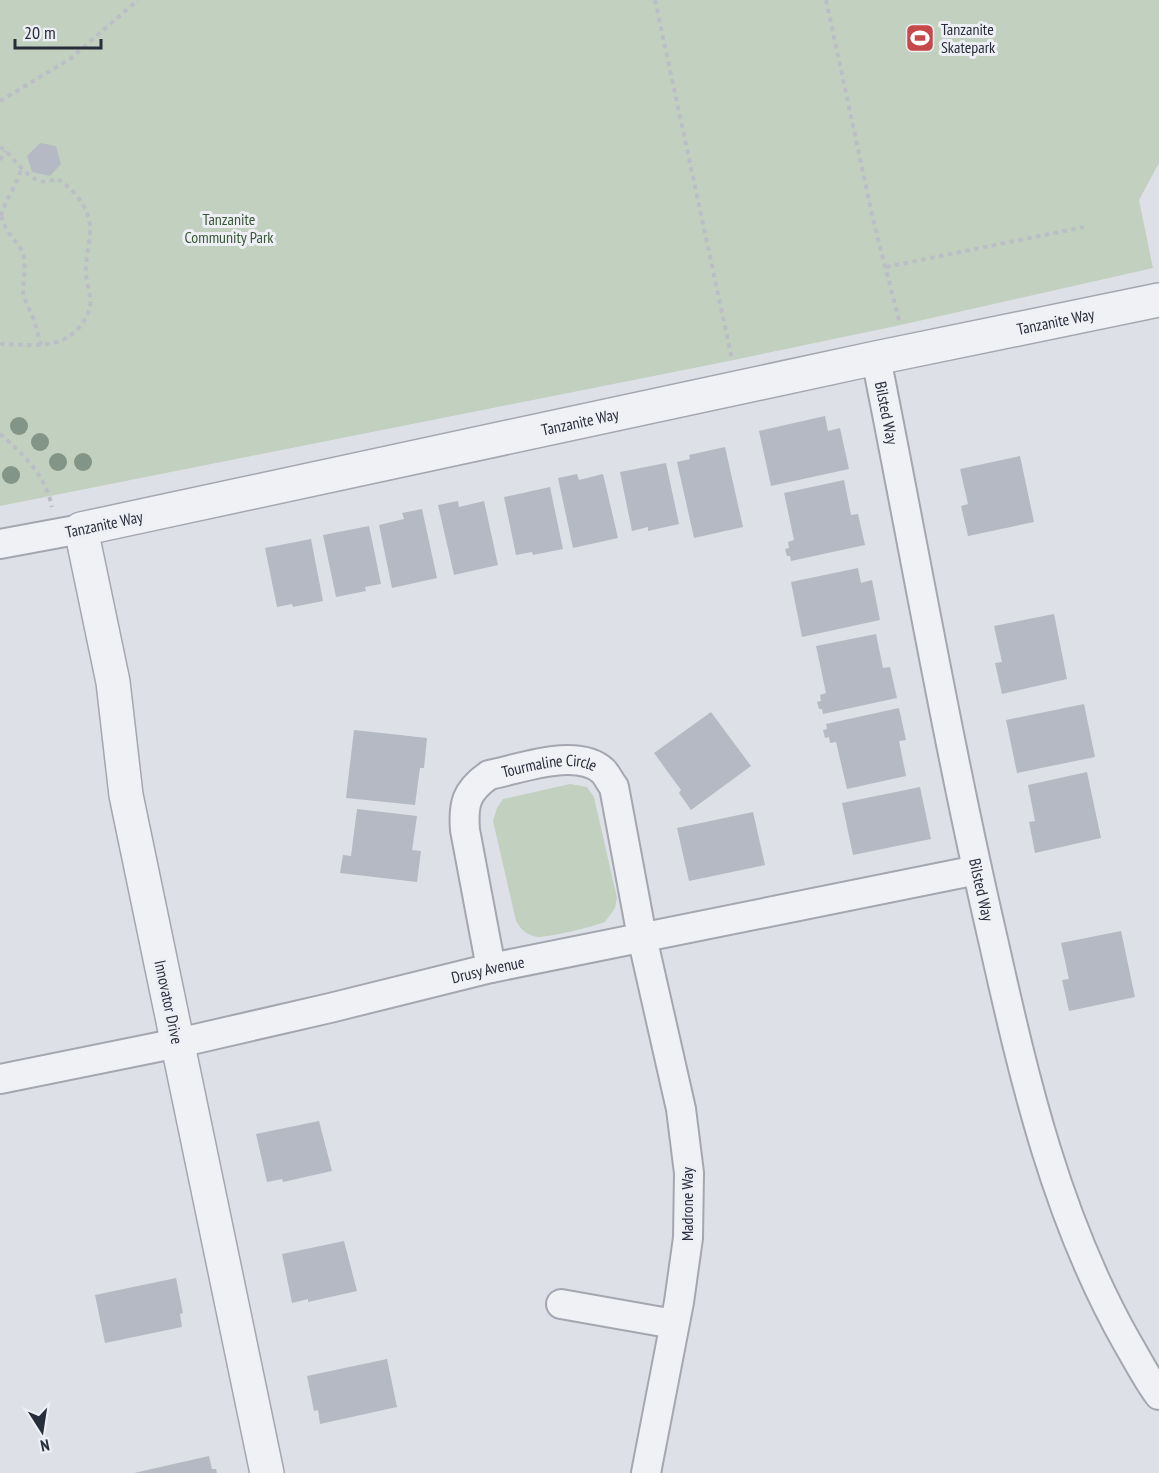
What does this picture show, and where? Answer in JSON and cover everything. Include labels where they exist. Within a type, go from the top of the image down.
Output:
[{"type":"street","name":"Tanzanite Way","points":[[0,544],[81,530],[876,358],[1159,300]]},
{"type":"street","name":"Bilsted Way","points":[[876,358],[977,870],[1023,1073],[1052,1172],[1088,1269],[1111,1314],[1157,1388]]},
{"type":"street","name":"Innovator Drive","points":[[81,530],[113,682],[126,795],[267,1473]]},
{"type":"street","name":"Tourmaline Circle","points":[[491,968],[463,811],[470,792],[478,782],[489,775],[566,759],[586,761],[603,771],[614,786],[642,937]]},
{"type":"street","name":"Drusy Avenue","points":[[0,1079],[178,1043],[491,968],[977,870]]},
{"type":"street","name":"Madrone Way","points":[[642,937],[681,1109],[689,1173],[688,1238],[646,1473]]},
{"type":"street","points":[[561,1304],[674,1324]]},
{"type":"path","points":[[0,101],[70,59],[138,0]]},
{"type":"path","points":[[655,0],[737,389]]},
{"type":"path","points":[[826,0],[885,267],[901,329]]},
{"type":"path","points":[[0,147],[37,180],[51,181],[56,178],[64,182],[82,203],[88,216],[90,230],[86,272],[90,306],[80,328],[54,343],[0,344]]},
{"type":"path","points":[[0,160],[6,151]]},
{"type":"path","points":[[21,168],[16,185],[3,207],[1,216],[6,229],[21,249],[25,260],[23,295],[34,320],[41,345]]},
{"type":"path","points":[[885,267],[1084,227]]},
{"type":"path","points":[[0,434],[34,466],[48,491],[52,509]]},
{"type":"green space","name":"Tanzanite Community Park","points":[[0,0],[1159,0],[1159,163],[1139,200],[1153,268],[724,362],[0,506]]},
{"type":"green space","points":[[570,784],[587,787],[594,797],[617,898],[615,908],[605,922],[561,934],[538,937],[525,932],[516,921],[493,821],[503,799]]},
{"type":"building","points":[[40,143],[56,146],[61,164],[50,176],[32,172],[27,156]]},
{"type":"building","points":[[825,416],[828,431],[840,428],[849,469],[771,486],[759,431]]},
{"type":"building","points":[[725,447],[743,527],[694,538],[677,462],[690,459],[689,455]]},
{"type":"building","points":[[1020,456],[1034,522],[968,536],[961,506],[968,504],[960,469]]},
{"type":"building","points":[[666,463],[679,524],[648,531],[648,527],[632,531],[620,472]]},
{"type":"building","points":[[577,474],[579,480],[603,474],[618,538],[573,548],[558,478]]},
{"type":"building","points":[[844,480],[851,515],[858,514],[865,545],[791,561],[785,549],[789,548],[788,542],[794,540],[784,493]]},
{"type":"building","points":[[550,487],[563,549],[533,555],[532,552],[516,555],[504,497]]},
{"type":"building","points":[[458,501],[459,507],[484,501],[498,565],[454,575],[438,505]]},
{"type":"building","points":[[422,509],[437,578],[392,588],[379,525],[404,519],[402,513]]},
{"type":"building","points":[[369,526],[381,584],[365,587],[366,591],[336,597],[323,535]]},
{"type":"building","points":[[311,539],[323,601],[293,607],[292,604],[277,607],[265,548]]},
{"type":"building","points":[[858,568],[861,583],[872,580],[880,620],[802,637],[791,582]]},
{"type":"building","points":[[1054,614],[1067,679],[1002,694],[995,663],[1002,662],[994,626]]},
{"type":"building","points":[[876,634],[883,668],[890,667],[897,698],[823,714],[817,702],[821,701],[820,695],[826,693],[816,646]]},
{"type":"building","points":[[1084,704],[1095,757],[1017,773],[1006,720]]},
{"type":"building","points":[[899,708],[906,740],[899,741],[906,776],[847,789],[836,742],[830,743],[829,737],[825,738],[823,730],[827,729],[826,724]]},
{"type":"building","points":[[711,712],[751,766],[691,810],[679,793],[681,790],[654,753]]},
{"type":"building","points":[[354,730],[427,738],[424,768],[420,768],[415,805],[346,798]]},
{"type":"building","points":[[1087,772],[1101,838],[1035,853],[1029,822],[1035,821],[1028,785]]},
{"type":"building","points":[[920,787],[931,839],[853,855],[842,803]]},
{"type":"building","points":[[357,809],[417,816],[412,850],[421,851],[417,882],[340,873],[343,855],[351,856]]},
{"type":"building","points":[[753,812],[765,865],[689,881],[677,828]]},
{"type":"building","points":[[1121,931],[1135,997],[1069,1011],[1062,980],[1069,979],[1061,943]]},
{"type":"building","points":[[319,1121],[332,1171],[283,1182],[282,1179],[267,1182],[256,1134]]},
{"type":"building","points":[[344,1241],[357,1291],[308,1302],[308,1299],[292,1303],[282,1254]]},
{"type":"building","points":[[176,1278],[183,1313],[180,1314],[182,1327],[105,1343],[95,1295]]},
{"type":"building","points":[[387,1359],[397,1407],[320,1424],[318,1410],[314,1411],[307,1376]]},
{"type":"building","points":[[209,1456],[212,1469],[216,1469],[217,1473],[134,1473]]},
{"type":"place","name":"Tanzanite Skatepark","points":[[920,38]]}]
